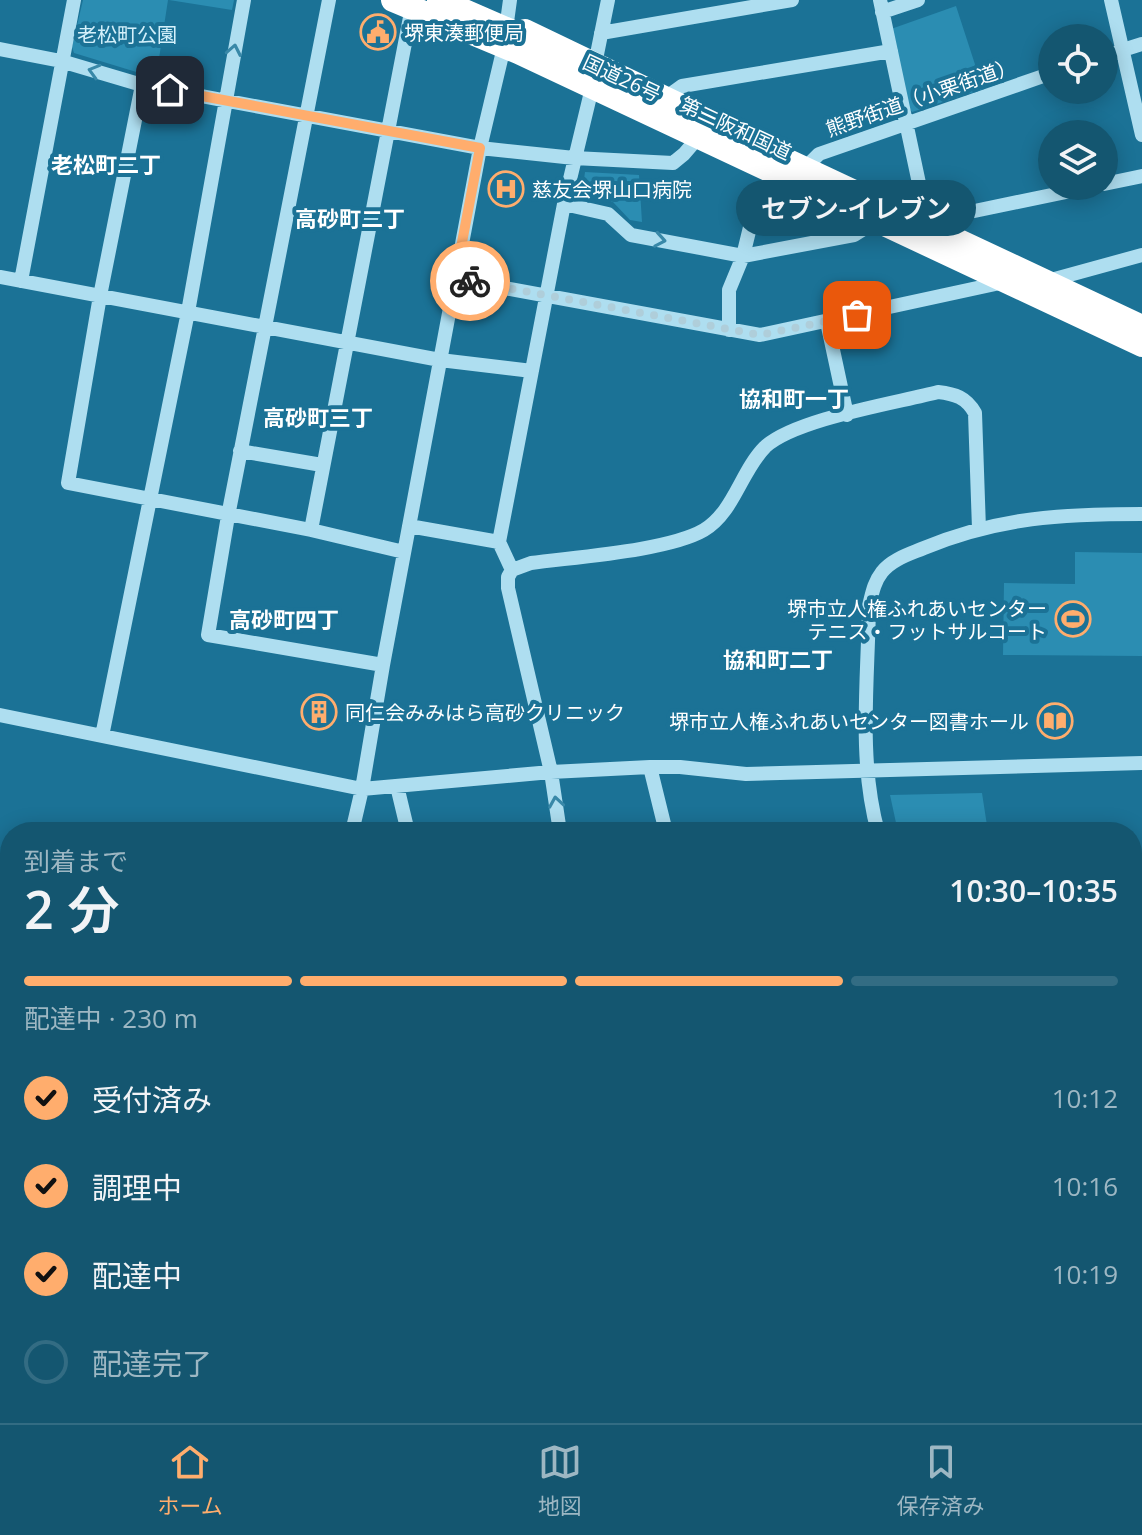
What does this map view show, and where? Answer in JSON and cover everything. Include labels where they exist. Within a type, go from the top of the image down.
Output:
[{"type":"highway","name":"国道26号","points":[[384,0],[547,69],[1142,347]]},
{"type":"highway","name":"第二阪和国道","points":[[439,0],[524,36],[1142,324]]},
{"type":"highway","name":"国道26号","points":[[453,0],[508,11],[595,64],[664,99],[1142,324]]},
{"type":"highway","name":"第二阪和国道","points":[[402,6],[518,52],[1142,347]]},
{"type":"street","points":[[21,281],[74,0]]},
{"type":"street","points":[[102,736],[188,312],[244,0]]},
{"type":"street","points":[[329,0],[240,451],[208,635],[383,665]]},
{"type":"street","points":[[595,64],[608,0]]},
{"type":"street","points":[[601,33],[792,0]]},
{"type":"street","points":[[918,0],[881,6],[928,222],[1038,198]]},
{"type":"street","points":[[1111,0],[1141,127]]},
{"type":"street","points":[[311,530],[387,130],[402,6]]},
{"type":"street","points":[[354,822],[480,148],[503,51],[508,11]]},
{"type":"street","points":[[1118,52],[1142,44]]},
{"type":"street","points":[[0,49],[61,61],[142,85],[480,148],[574,158],[673,163],[696,140]]},
{"type":"street","points":[[664,99],[682,86],[891,51]]},
{"type":"street","name":"熊野街道（小栗街道）","points":[[807,166],[819,154],[1038,78]]},
{"type":"street","points":[[142,85],[100,296],[68,483],[311,530],[404,552]]},
{"type":"street","points":[[512,570],[499,542],[564,204],[591,92]]},
{"type":"street","points":[[1118,181],[1142,176]]},
{"type":"street","points":[[729,330],[729,290],[743,256],[752,219],[779,179]]},
{"type":"street","points":[[564,204],[608,214],[631,235],[743,256],[854,235],[873,223]]},
{"type":"street","points":[[1051,280],[1142,255]]},
{"type":"street","points":[[0,277],[440,360],[532,371]]},
{"type":"street","points":[[455,279],[760,335],[1000,283]]},
{"type":"street","points":[[827,322],[847,415]]},
{"type":"street","points":[[558,822],[551,772],[508,588],[512,570],[531,563],[661,545],[706,529],[729,504],[755,460],[769,444],[814,424],[938,392],[964,398],[975,413],[979,529]]},
{"type":"street","points":[[240,451],[322,465]]},
{"type":"street","points":[[877,822],[869,771],[869,606],[873,587],[883,571],[897,559],[979,529],[1064,514],[1142,514]]},
{"type":"street","points":[[409,526],[499,542]]},
{"type":"street","points":[[0,715],[362,789],[551,772],[650,767],[746,774],[1142,763]]},
{"type":"street","points":[[650,767],[664,822]]},
{"type":"street","points":[[397,786],[406,822]]},
{"type":"green space","name":"老松町公園","points":[[83,0],[168,0],[156,78],[74,53],[72,47]]},
{"type":"green space","name":"老松町公園","points":[[169,0],[234,0],[232,10]]},
{"type":"green space","points":[[956,6],[983,89],[912,112],[908,107],[891,29]]},
{"type":"green space","points":[[585,172],[639,175],[642,222],[630,220],[613,202],[582,195]]},
{"type":"green space","name":"堺市立人権ふれあいセンター テニス・フットサルコート","points":[[1075,552],[1142,553],[1142,656],[1003,655],[1004,583],[1075,584]]},
{"type":"green space","points":[[982,793],[986,822],[896,822],[890,795]]},
{"type":"way so far","points":[[470,281],[760,335],[857,315]]},
{"type":"place","name":"堺東湊郵便局","points":[[378,32]]},
{"type":"place","name":"慈友会堺山口病院","points":[[506,189]]},
{"type":"place","name":"セブン-イレブン","points":[[857,315]]},
{"type":"place","name":"堺市立人権ふれあいセンター テニス・フットサルコート","points":[[1073,619]]},
{"type":"place","name":"同仁会みみはら高砂クリニック","points":[[319,712]]},
{"type":"place","name":"堺市立人権ふれあいセンター図書ホール","points":[[1055,721]]},
{"type":"district","name":"老松町二丁","points":[[106,164]]},
{"type":"district","name":"高砂町二丁","points":[[350,218]]},
{"type":"district","name":"協和町一丁","points":[[794,398]]},
{"type":"district","name":"高砂町三丁","points":[[318,417]]},
{"type":"district","name":"高砂町四丁","points":[[284,619]]},
{"type":"district","name":"協和町二丁","points":[[778,659]]},
{"type":"route","points":[[170,90],[480,148],[455,279],[470,281]]}]
